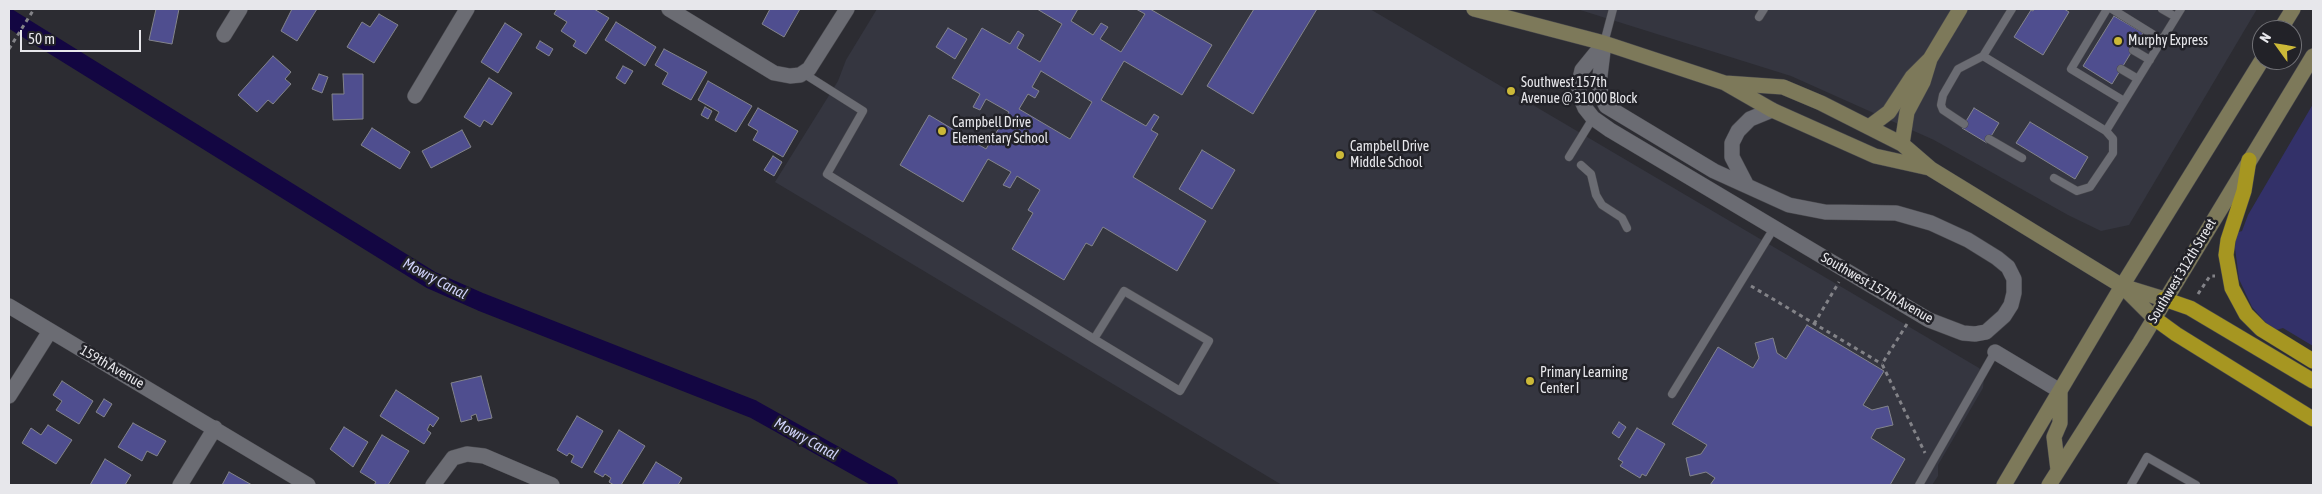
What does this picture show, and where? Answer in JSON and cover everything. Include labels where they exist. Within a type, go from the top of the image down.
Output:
[{"type":"highway","points":[[2249,160],[2244,191],[2228,240],[2226,255],[2232,288],[2246,314],[2261,329],[2313,361]]},
{"type":"highway","points":[[2164,299],[2190,308],[2313,381]]},
{"type":"highway","points":[[2154,318],[2176,334],[2313,419]]},
{"type":"main road","points":[[1474,9],[1604,43],[1725,83],[1772,110],[1875,156],[1930,169]]},
{"type":"main road","points":[[1902,144],[1907,112],[1923,82],[1930,59],[1960,9]]},
{"type":"main road","points":[[2287,20],[2294,9]]},
{"type":"main road","name":"Southwest 312th Street","points":[[2049,485],[2154,318],[2313,56]]},
{"type":"main road","points":[[1869,127],[1889,112],[1912,76],[1930,59]]},
{"type":"main road","points":[[2004,485],[2122,286],[2256,70]]},
{"type":"main road","points":[[1725,83],[1783,88],[1821,103],[1902,144],[1930,169],[2122,286],[2154,318]]},
{"type":"main road","points":[[2122,286],[2164,299]]},
{"type":"main road","points":[[2058,470],[2054,437],[2060,424],[2060,391]]},
{"type":"street","points":[[224,34],[240,9]]},
{"type":"street","points":[[415,96],[467,9]]},
{"type":"street","points":[[669,9],[774,73],[790,76],[803,73],[816,60],[848,9]]},
{"type":"street","name":"Southwest 157th Avenue","points":[[1604,43],[1599,84],[1606,106],[1714,171],[1778,200],[1804,209],[1825,212],[1896,213],[1950,231],[1997,258],[2008,267],[2014,279],[2014,293],[2011,305],[1996,326],[1986,332],[1963,333],[1929,320],[1593,118],[1585,108],[1579,94],[1578,83],[1582,70],[1604,43]]},
{"type":"street","points":[[1746,184],[1732,157],[1732,143],[1738,131],[1750,119],[1772,110]]},
{"type":"street","name":"159th Avenue","points":[[9,306],[308,485]]},
{"type":"street","points":[[9,396],[50,331]]},
{"type":"street","points":[[1995,352],[2060,391]]},
{"type":"street","points":[[180,485],[215,428]]},
{"type":"street","points":[[433,485],[453,458],[467,454],[484,456],[552,485]]},
{"type":"lane","points":[[1604,43],[1614,9]]},
{"type":"lane","points":[[1759,18],[1764,9]]},
{"type":"lane","points":[[1964,124],[1943,110],[1941,100],[1958,69],[1983,56],[2012,9]]},
{"type":"lane","points":[[2107,9],[2071,69],[2124,101]]},
{"type":"lane","points":[[2112,9],[2162,40]]},
{"type":"lane","points":[[2162,9],[2176,17]]},
{"type":"lane","points":[[2106,131],[2180,9]]},
{"type":"lane","points":[[2096,28],[2104,32]]},
{"type":"lane","points":[[2084,47],[2092,52]]},
{"type":"lane","points":[[2133,50],[2150,60]]},
{"type":"lane","points":[[1983,56],[2106,131],[2113,139],[2113,153],[2090,187],[2077,191],[2054,178]]},
{"type":"lane","points":[[2121,69],[2138,80]]},
{"type":"lane","points":[[803,73],[864,111],[827,174],[1180,391],[1209,341],[1124,291],[1094,338]]},
{"type":"lane","points":[[1569,157],[1593,118]]},
{"type":"lane","points":[[1989,139],[2022,158]]},
{"type":"lane","points":[[1581,165],[1591,174],[1596,195],[1602,205],[1622,218],[1627,228]]},
{"type":"lane","points":[[1672,394],[1774,228]]},
{"type":"lane","points":[[1919,485],[1995,352]]},
{"type":"lane","points":[[2132,485],[2147,457],[2196,485]]},
{"type":"path","points":[[9,49],[34,9]]},
{"type":"path","points":[[2198,294],[2210,276],[2215,276]]},
{"type":"path","points":[[1814,324],[1839,282]]},
{"type":"path","points":[[1750,285],[1882,364],[1925,454],[1933,459]]},
{"type":"path","points":[[1882,364],[1907,324]]},
{"type":"shaded area","name":"Campbell Drive Middle School","points":[[877,9],[1370,9],[1979,368],[1984,377],[1983,388],[1938,465],[1938,476],[1932,485],[1282,485],[775,182],[838,81],[846,60]]},
{"type":"shaded area","points":[[1577,9],[2257,9],[2129,225],[2101,231],[2068,215],[1934,140],[1791,76]]},
{"type":"shaded area","points":[[2313,104],[2313,346],[2283,328],[2276,330],[2268,325],[2252,307],[2239,279],[2235,248],[2236,233],[2242,231],[2248,215]]},
{"type":"building","points":[[156,9],[179,9],[172,44],[149,40]]},
{"type":"building","points":[[292,9],[317,9],[297,41],[281,31]]},
{"type":"building","points":[[557,9],[594,9],[609,18],[586,54],[573,46],[576,41],[561,31],[567,22],[554,14]]},
{"type":"building","points":[[770,9],[800,9],[784,37],[762,24]]},
{"type":"building","points":[[1037,9],[1078,9],[1071,21],[1093,35],[1101,23],[1108,27],[1100,39],[1121,52],[1145,14],[1136,9],[1150,9],[1212,45],[1182,95],[1124,61],[1101,100],[1146,126],[1154,114],[1159,117],[1151,130],[1158,134],[1133,177],[1206,221],[1177,271],[1103,227],[1092,246],[1086,243],[1064,280],[1012,249],[1033,213],[1028,210],[1040,190],[1017,176],[1010,188],[1003,185],[1011,172],[988,159],[963,202],[900,165],[929,115],[986,149],[1009,112],[986,99],[980,110],[973,107],[980,94],[952,78],[982,28],[1010,44],[1018,31],[1024,35],[1017,48],[1040,62],[1062,24]],"holes":[[[1041,71],[1092,102],[1070,139],[1019,109],[1028,94],[1035,98],[1039,91],[1032,87]]]},
{"type":"building","points":[[1254,9],[1317,9],[1253,114],[1207,86]]},
{"type":"building","points":[[2034,9],[2064,9],[2069,12],[2043,55],[2014,37],[2031,10],[2033,11]]},
{"type":"building","points":[[379,14],[398,25],[374,63],[347,47],[362,22],[370,27]]},
{"type":"building","name":"Murphy Express","points":[[2114,16],[2143,33],[2112,84],[2083,66]]},
{"type":"building","points":[[616,22],[656,47],[645,66],[605,40]]},
{"type":"building","points":[[505,23],[522,34],[498,73],[481,62]]},
{"type":"building","points":[[948,28],[967,39],[955,59],[936,47]]},
{"type":"building","points":[[540,41],[553,49],[549,56],[536,48]]},
{"type":"building","points":[[664,49],[707,72],[691,100],[662,84],[668,73],[655,65]]},
{"type":"building","points":[[273,56],[291,72],[285,79],[291,84],[273,104],[268,100],[257,112],[238,95]]},
{"type":"building","points":[[623,66],[633,71],[625,84],[616,78]]},
{"type":"building","points":[[319,74],[328,77],[322,93],[312,89]]},
{"type":"building","points":[[343,74],[363,74],[363,119],[333,120],[332,94],[344,94]]},
{"type":"building","points":[[489,78],[512,93],[492,125],[484,120],[480,127],[464,117]]},
{"type":"building","points":[[708,81],[752,106],[736,132],[715,120],[719,112],[698,100]]},
{"type":"building","points":[[705,107],[712,111],[708,119],[701,115]]},
{"type":"building","points":[[758,108],[798,131],[783,157],[753,140],[758,131],[748,125]]},
{"type":"building","points":[[1974,108],[1999,123],[1987,143],[1962,128]]},
{"type":"building","points":[[2030,122],[2088,157],[2075,179],[2016,143]]},
{"type":"building","points":[[372,128],[410,152],[400,169],[361,145]]},
{"type":"building","points":[[462,130],[471,147],[431,168],[422,151]]},
{"type":"building","points":[[1202,150],[1235,170],[1212,209],[1179,189]]},
{"type":"building","points":[[773,156],[782,162],[774,176],[764,170]]},
{"type":"building","points":[[1807,325],[1884,371],[1863,405],[1872,410],[1888,406],[1893,425],[1876,429],[1871,438],[1905,459],[1890,485],[1710,485],[1715,478],[1706,472],[1690,476],[1686,458],[1701,454],[1707,445],[1672,424],[1718,347],[1753,368],[1759,358],[1755,343],[1773,338],[1777,353],[1786,359]]},
{"type":"building","points":[[481,376],[492,418],[478,421],[476,414],[471,416],[472,419],[461,422],[451,383]]},
{"type":"building","points":[[62,381],[93,401],[79,424],[56,410],[62,401],[53,395]]},
{"type":"building","points":[[396,390],[439,418],[433,427],[430,424],[427,430],[431,433],[424,444],[380,416]]},
{"type":"building","points":[[104,399],[112,404],[104,417],[96,412]]},
{"type":"building","points":[[577,416],[603,431],[582,468],[571,462],[574,456],[569,453],[567,456],[557,450]]},
{"type":"building","points":[[1619,422],[1626,427],[1619,438],[1612,433]]},
{"type":"building","points":[[133,423],[166,441],[157,456],[147,451],[142,461],[118,447]]},
{"type":"building","points":[[48,425],[72,440],[56,464],[22,443],[31,428],[41,435]]},
{"type":"building","points":[[344,427],[368,442],[353,467],[330,449]]},
{"type":"building","points":[[1637,428],[1665,444],[1646,476],[1642,474],[1640,478],[1620,466],[1623,462],[1618,459]]},
{"type":"building","points":[[619,430],[645,446],[621,485],[614,485],[609,482],[611,478],[605,474],[603,477],[594,472]]},
{"type":"building","points":[[382,435],[409,451],[388,485],[374,485],[376,482],[360,472]]},
{"type":"building","points":[[105,459],[131,475],[125,485],[90,485]]},
{"type":"building","points":[[656,462],[682,478],[678,485],[642,485]]},
{"type":"building","points":[[229,472],[252,485],[222,485]]},
{"type":"waterway","name":"Mowry Canal","points":[[9,18],[431,280],[481,302],[753,409],[889,485]]},
{"type":"place","name":"Murphy Express","points":[[2118,41]]},
{"type":"place","name":"Southwest 157th Avenue @ 31000 Block","points":[[1511,91]]},
{"type":"place","name":"Campbell Drive Elementary School","points":[[942,131]]},
{"type":"place","name":"Campbell Drive Middle School","points":[[1340,155]]},
{"type":"place","name":"Primary Learning Center I","points":[[1530,381]]}]
